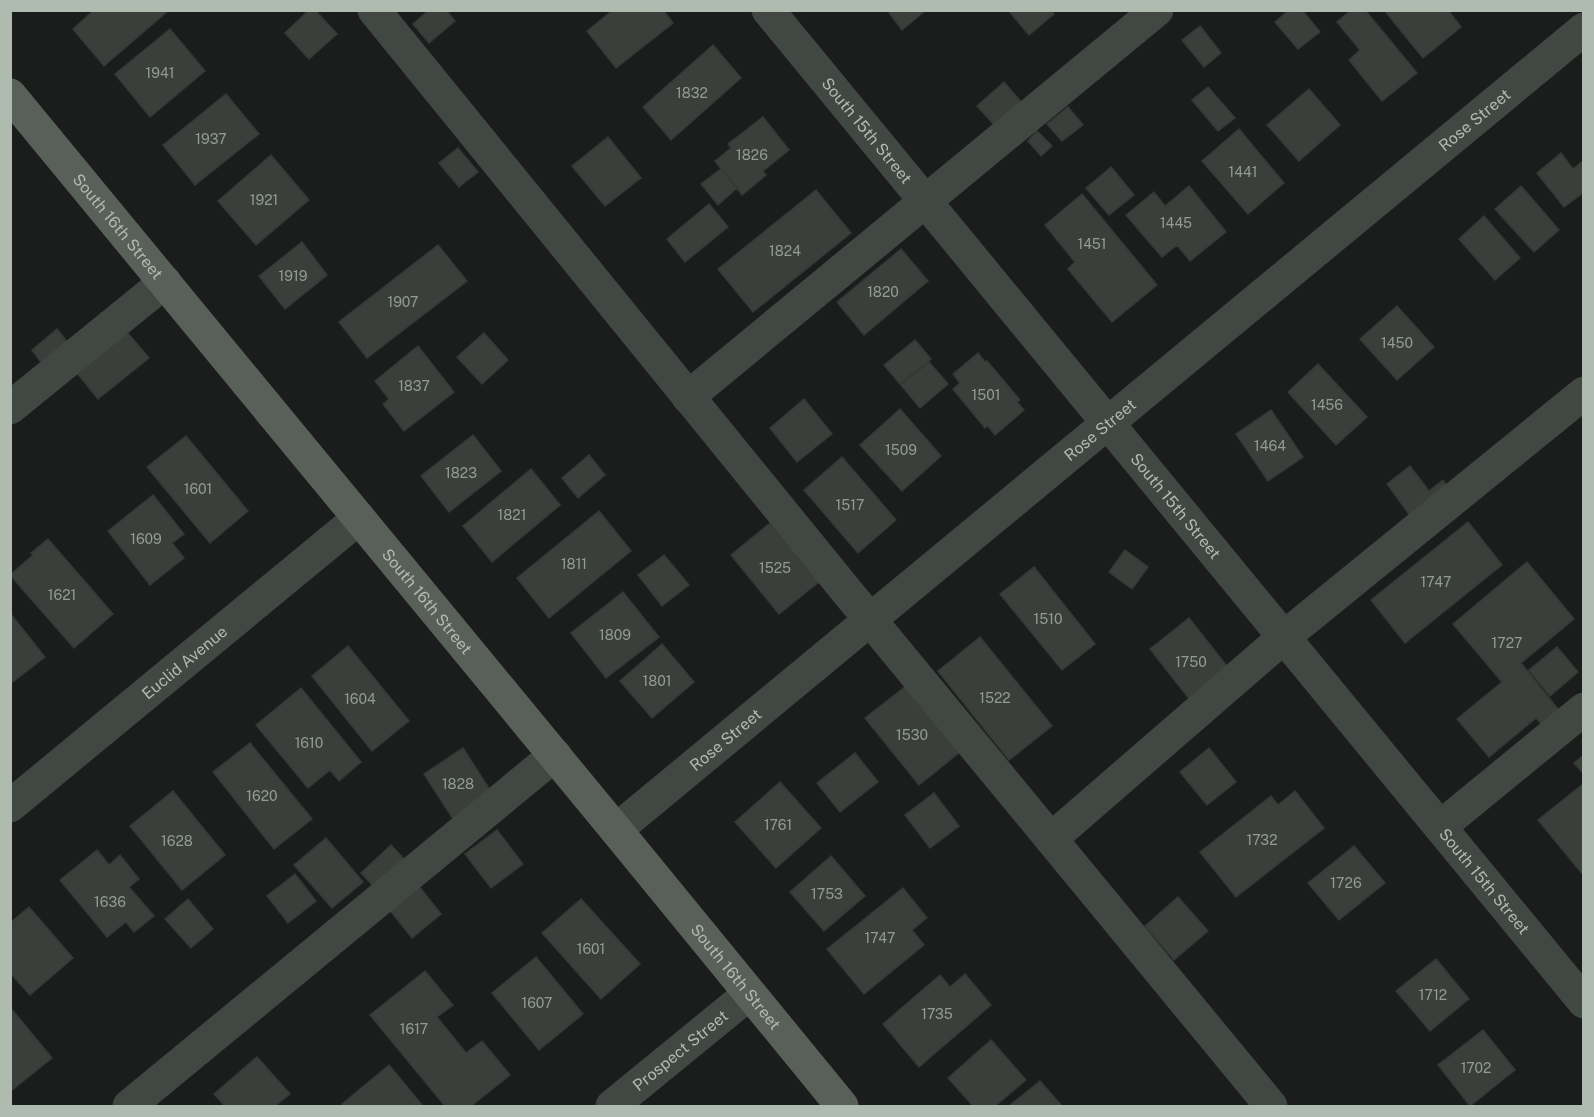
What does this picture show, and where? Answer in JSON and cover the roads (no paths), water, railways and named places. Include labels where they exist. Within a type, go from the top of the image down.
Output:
[{"type":"main road","name":"South 16th Street","points":[[10,95],[555,755],[842,1107]]},
{"type":"street","points":[[374,10],[1271,1107]]},
{"type":"street","name":"South 15th Street","points":[[768,10],[1584,1002]]},
{"type":"street","points":[[688,396],[1157,10]]},
{"type":"street","name":"Rose Street","points":[[616,830],[1584,29]]},
{"type":"street","points":[[10,408],[165,282]]},
{"type":"street","points":[[1051,839],[1284,637],[1584,393]]},
{"type":"street","name":"Euclid Avenue","points":[[10,806],[359,518]]},
{"type":"street","points":[[1440,827],[1584,709]]},
{"type":"street","points":[[129,1107],[555,755]]},
{"type":"street","name":"Prospect Street","points":[[612,1107],[749,994]]}]
